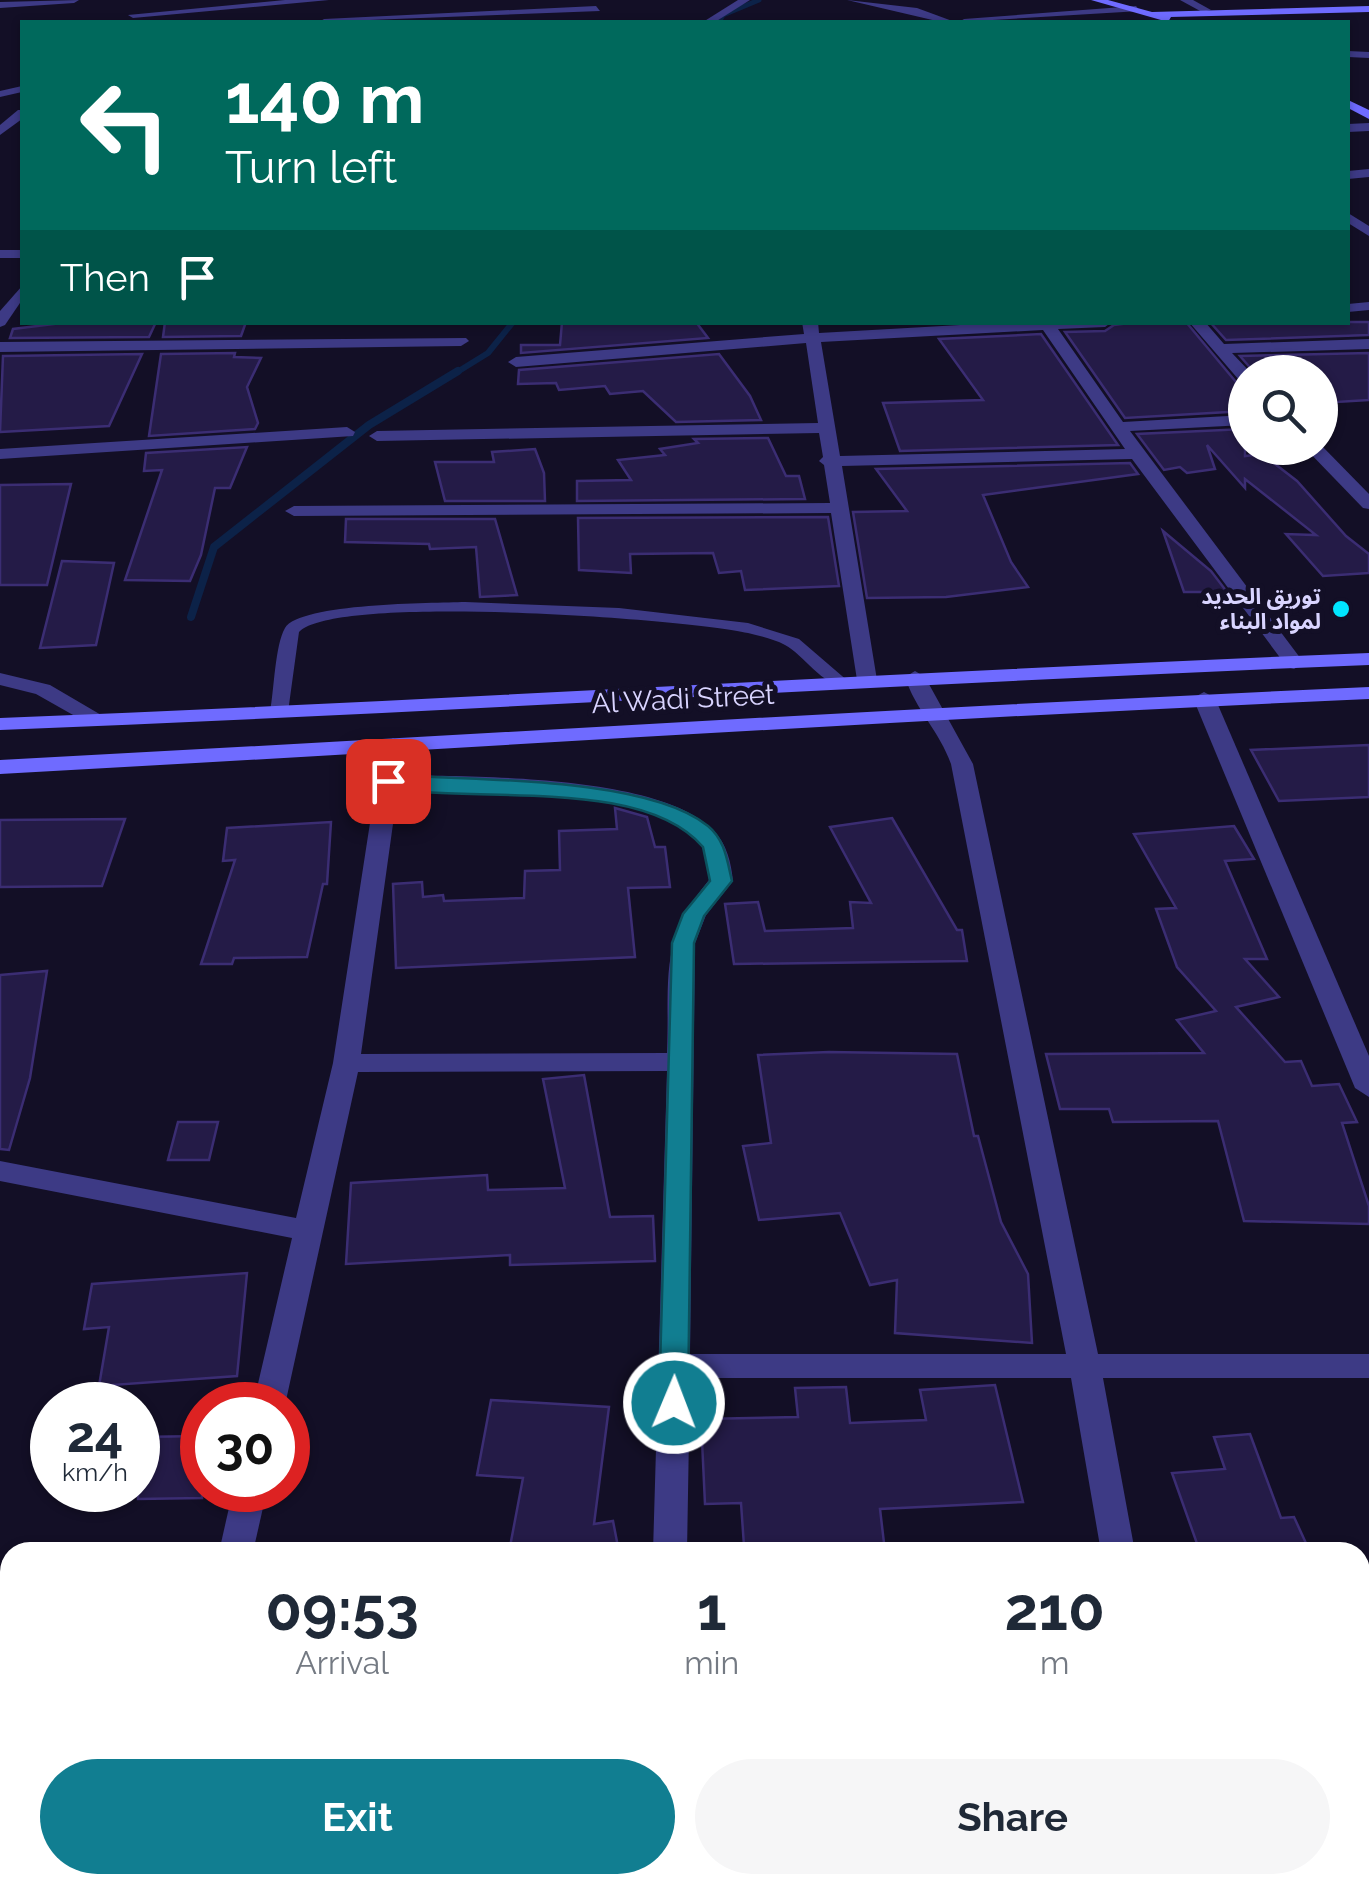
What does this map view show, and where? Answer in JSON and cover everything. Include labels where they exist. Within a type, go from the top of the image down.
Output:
[{"type":"main road","points":[[1096,0],[1136,16],[1206,10],[1369,10]]},
{"type":"main road","points":[[1155,14],[1171,20]]},
{"type":"main road","name":"Al Wadi Street","points":[[0,724],[915,677],[1369,659]]},
{"type":"main road","points":[[699,690],[710,729]]},
{"type":"main road","name":"Al Wadi Street","points":[[0,766],[710,729],[934,712],[1369,693]]},
{"type":"street","points":[[0,5],[74,0]]},
{"type":"street","points":[[140,0],[133,19],[324,0]]},
{"type":"street","points":[[416,0],[434,19]]},
{"type":"street","points":[[711,20],[745,0]]},
{"type":"street","points":[[852,0],[914,17]]},
{"type":"street","points":[[1184,0],[1206,10]]},
{"type":"street","points":[[397,20],[594,5]]},
{"type":"street","points":[[991,20],[1112,11],[1136,16]]},
{"type":"street","points":[[0,74],[4,93]]},
{"type":"street","points":[[0,322],[20,293]]},
{"type":"street","points":[[516,362],[813,330],[1007,325]]},
{"type":"street","points":[[1047,325],[1136,454],[1294,663]]},
{"type":"street","points":[[1198,325],[1228,359]]},
{"type":"street","points":[[813,330],[828,461],[866,680]]},
{"type":"street","points":[[0,346],[461,341]]},
{"type":"street","points":[[1219,350],[1369,344]]},
{"type":"street","points":[[1120,427],[1228,421]]},
{"type":"street","points":[[376,436],[825,428]]},
{"type":"street","points":[[0,454],[347,432]]},
{"type":"street","points":[[828,461],[1136,454]]},
{"type":"street","points":[[1335,465],[1362,487],[1369,504]]},
{"type":"street","points":[[294,511],[836,508]]},
{"type":"street","points":[[915,677],[934,712],[954,736],[962,764],[1084,1363],[1116,1542]]},
{"type":"street","points":[[0,679],[43,688],[97,718]]},
{"type":"street","points":[[1204,698],[1369,1088]]},
{"type":"street","points":[[274,1382],[346,1063],[393,745]]},
{"type":"street","points":[[388,781],[602,796],[674,815],[701,831],[720,862],[721,881],[694,914],[683,943],[670,1542]]},
{"type":"street","points":[[346,1063],[678,1062]]},
{"type":"street","points":[[0,1170],[307,1231]]},
{"type":"street","points":[[674,1366],[1369,1366]]},
{"type":"street","points":[[238,1542],[245,1512]]},
{"type":"lane","points":[[279,712],[291,631],[298,623],[386,609],[506,608],[726,624],[788,640],[841,682]]},
{"type":"building","points":[[1369,322],[1369,335],[1226,340],[1213,325]]},
{"type":"building","points":[[46,325],[155,325],[149,337],[10,338],[13,329]]},
{"type":"building","points":[[165,325],[245,325],[241,336],[163,337]]},
{"type":"building","points":[[562,325],[698,325],[708,338],[521,353],[521,345],[560,345]]},
{"type":"building","points":[[1114,325],[1188,325],[1228,372],[1228,412],[1125,418],[1065,332],[1105,331]]},
{"type":"building","points":[[1041,334],[1118,445],[900,451],[883,403],[983,400],[939,339]]},
{"type":"building","points":[[235,353],[234,357],[261,358],[247,387],[258,423],[255,429],[149,436],[161,354]]},
{"type":"building","points":[[1369,353],[1369,400],[1338,402],[1338,355],[1283,355]]},
{"type":"building","points":[[142,354],[109,426],[0,432],[3,356]]},
{"type":"building","points":[[719,354],[750,396],[761,420],[676,422],[643,391],[610,394],[605,386],[559,390],[556,383],[518,384],[519,370]]},
{"type":"building","points":[[1228,430],[1228,465],[1276,465],[1369,554],[1369,573],[1323,576],[1286,534],[1316,535],[1245,479],[1245,488],[1207,445],[1215,469],[1187,473],[1180,467],[1164,470],[1137,434]]},
{"type":"building","points":[[768,438],[786,476],[799,476],[805,499],[577,501],[577,481],[631,480],[618,460],[665,455],[660,449],[698,443],[694,439]]},
{"type":"building","points":[[247,447],[230,488],[215,488],[201,555],[190,581],[125,580],[162,470],[144,471],[146,453]]},
{"type":"building","points":[[535,449],[544,473],[545,501],[445,501],[435,462],[494,462],[492,452]]},
{"type":"building","points":[[1130,463],[1138,474],[983,495],[1011,562],[1028,587],[946,597],[867,598],[853,512],[907,511],[876,469]]},
{"type":"building","points":[[71,484],[47,585],[0,585],[0,485]]},
{"type":"building","points":[[828,517],[839,586],[745,590],[741,571],[719,573],[713,553],[630,554],[631,573],[579,570],[578,518]]},
{"type":"building","points":[[346,519],[495,519],[517,595],[480,597],[476,547],[430,549],[429,544],[345,542]]},
{"type":"building","points":[[1163,531],[1211,571],[1227,592],[1184,592]]},
{"type":"building","points":[[62,561],[114,563],[96,645],[40,648]]},
{"type":"building","points":[[1369,745],[1369,797],[1279,801],[1251,750]]},
{"type":"building","points":[[615,808],[647,817],[655,847],[665,847],[670,887],[628,888],[635,957],[396,968],[393,884],[422,882],[423,897],[443,895],[444,901],[524,898],[525,871],[560,870],[559,831],[617,829]]},
{"type":"building","points":[[892,818],[957,930],[962,930],[967,961],[734,964],[725,904],[758,902],[765,931],[853,928],[850,902],[871,903],[830,827]]},
{"type":"building","points":[[125,819],[102,886],[0,887],[0,820]]},
{"type":"building","points":[[331,822],[327,884],[323,884],[307,957],[234,958],[232,964],[201,964],[235,860],[223,861],[227,828]]},
{"type":"building","points":[[1234,826],[1254,859],[1225,861],[1267,959],[1245,959],[1279,997],[1236,1007],[1285,1062],[1301,1061],[1312,1086],[1339,1084],[1357,1122],[1342,1123],[1369,1206],[1369,1224],[1244,1221],[1218,1121],[1113,1122],[1109,1109],[1060,1109],[1046,1054],[1204,1053],[1177,1020],[1216,1011],[1177,967],[1156,909],[1176,908],[1134,834]]},
{"type":"building","points":[[47,971],[30,1078],[9,1150],[0,1149],[0,975]]},
{"type":"building","points":[[957,1054],[974,1136],[978,1136],[1001,1222],[1028,1274],[1032,1343],[895,1333],[897,1280],[870,1285],[840,1213],[759,1220],[743,1146],[771,1143],[758,1055]]},
{"type":"building","points":[[584,1075],[610,1217],[653,1216],[655,1261],[510,1265],[510,1255],[346,1264],[351,1183],[487,1175],[488,1190],[565,1188],[543,1079]]},
{"type":"building","points":[[178,1122],[218,1122],[209,1160],[168,1160]]},
{"type":"building","points":[[247,1273],[237,1376],[100,1382],[109,1327],[84,1329],[92,1284]]},
{"type":"building","points":[[995,1385],[1023,1502],[880,1509],[884,1542],[744,1542],[741,1503],[705,1504],[701,1419],[798,1417],[795,1388],[846,1387],[850,1423],[926,1420],[920,1390]]},
{"type":"building","points":[[491,1400],[609,1407],[594,1524],[613,1521],[617,1542],[511,1542],[523,1478],[477,1475]]},
{"type":"building","points":[[1250,1434],[1281,1518],[1294,1517],[1305,1542],[1196,1542],[1172,1473],[1225,1469],[1214,1437]]},
{"type":"building","points":[[180,1436],[180,1498],[160,1499],[160,1437]]},
{"type":"waterway","points":[[720,20],[723,15],[759,0]]},
{"type":"waterway","points":[[454,374],[488,353],[511,325]]},
{"type":"waterway","points":[[191,617],[214,547],[369,425],[458,371]]},
{"type":"place","name":"توريق الحديد لمواد البناء","points":[[1341,609]]},
{"type":"route","points":[[388,781],[510,786],[602,796],[674,815],[701,831],[714,846],[721,881],[694,914],[683,943],[674,1403]]}]
